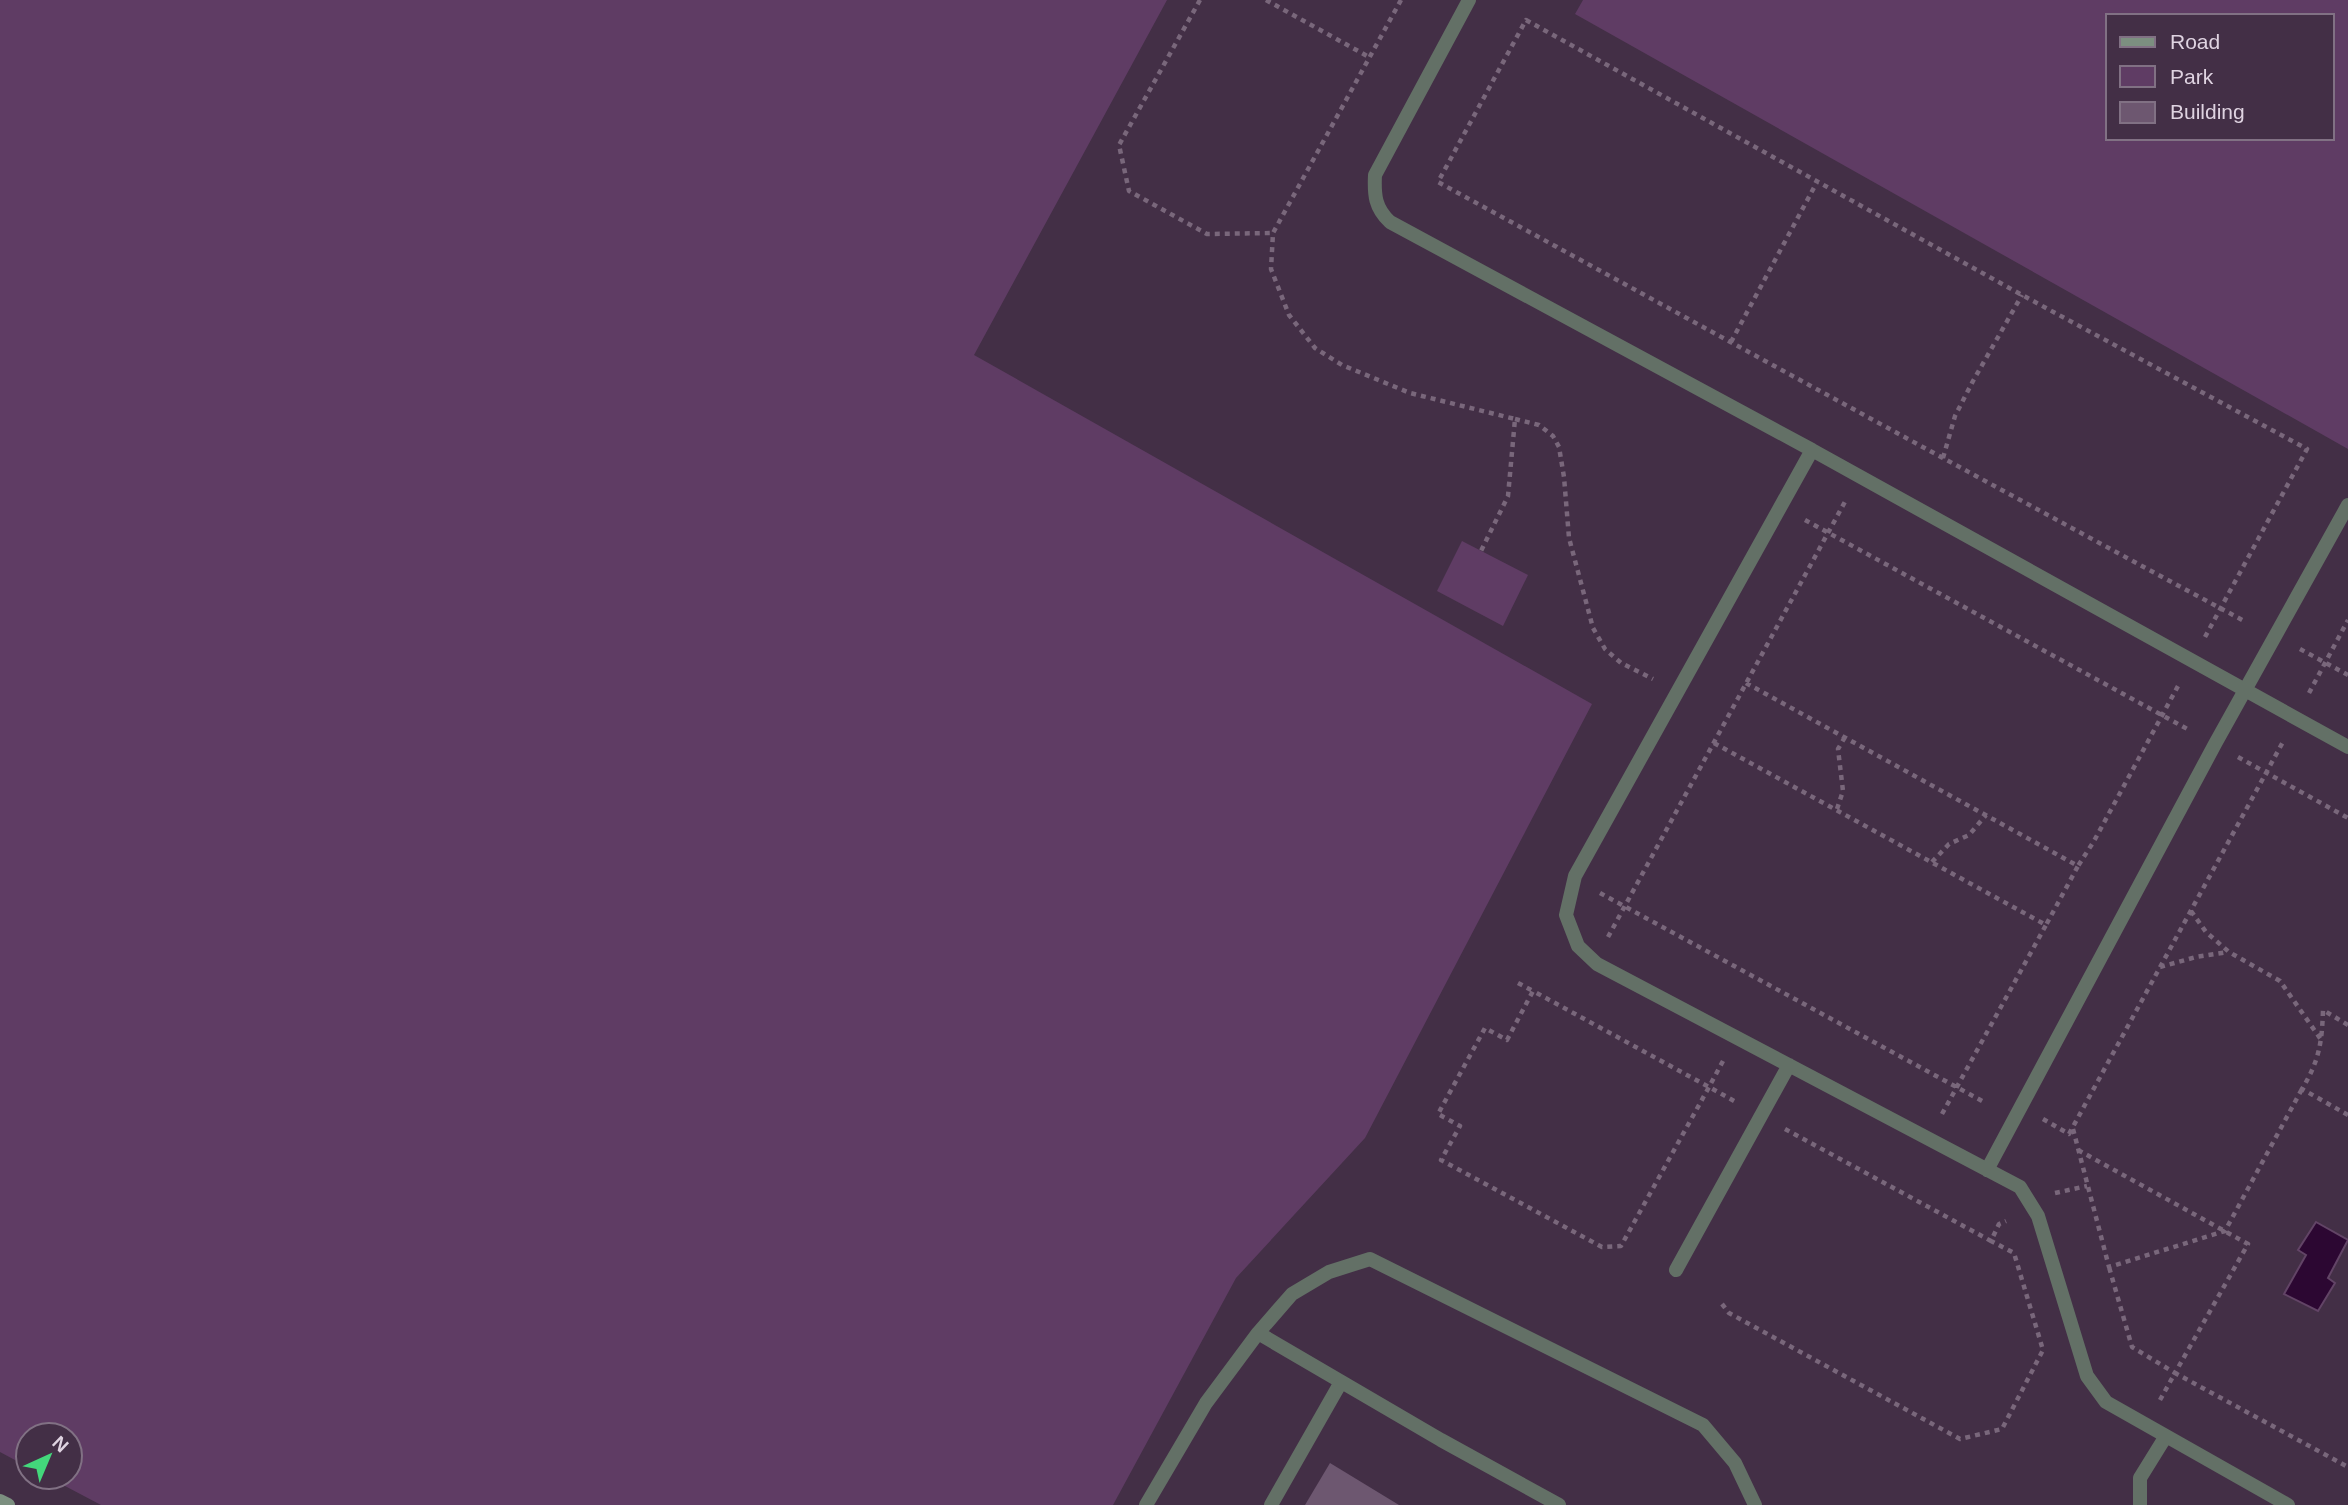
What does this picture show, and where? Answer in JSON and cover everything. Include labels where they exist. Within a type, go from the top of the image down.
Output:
[{"type":"main road","points":[[0,1501],[8,1505]]},
{"type":"lane","points":[[1469,0],[1375,175],[1374,196],[1380,213],[1390,222],[1812,450],[2348,747]]},
{"type":"lane","points":[[1812,450],[1574,879],[1566,915],[1578,946],[1595,962],[2020,1187],[2038,1216],[2087,1376],[2106,1402],[2288,1505]]},
{"type":"lane","points":[[1986,1170],[2215,744],[2348,505]]},
{"type":"lane","points":[[1676,1270],[1789,1065]]},
{"type":"lane","points":[[1146,1505],[1206,1403],[1258,1332],[1292,1294],[1329,1272],[1370,1259],[1703,1425],[1735,1463],[1755,1505]]},
{"type":"lane","points":[[1258,1332],[1559,1505]]},
{"type":"lane","points":[[1271,1505],[1341,1382]]},
{"type":"lane","points":[[2140,1505],[2140,1478],[2166,1436]]},
{"type":"path","points":[[1200,0],[1119,145],[1129,191],[1207,234],[1273,233]]},
{"type":"path","points":[[1266,0],[1369,57]]},
{"type":"path","points":[[1401,0],[1273,233],[1271,269],[1289,315],[1315,348],[1342,365],[1410,393],[1539,425],[1553,436],[1559,447],[1564,477],[1569,538],[1592,628],[1605,649],[1621,663],[1678,691]]},
{"type":"path","points":[[2205,637],[2220,608],[2307,449],[2022,295],[1526,20],[1438,182],[1943,458],[2220,608],[2246,622]]},
{"type":"path","points":[[1731,342],[1817,182]]},
{"type":"path","points":[[1943,458],[1955,416],[2022,295]]},
{"type":"path","points":[[1481,551],[1508,496],[1515,419]]},
{"type":"path","points":[[1595,962],[1858,476]]},
{"type":"path","points":[[1780,506],[2348,818]]},
{"type":"path","points":[[2043,1119],[2069,1134],[2348,620]]},
{"type":"path","points":[[2298,648],[2348,675]]},
{"type":"path","points":[[1746,683],[2078,866]]},
{"type":"path","points":[[1957,1087],[2178,686]]},
{"type":"path","points":[[1837,809],[1843,791],[1838,749],[1845,737]]},
{"type":"path","points":[[1714,743],[2046,925]]},
{"type":"path","points":[[1933,862],[1949,844],[1969,835],[1986,815]]},
{"type":"path","points":[[1574,879],[1984,1102]]},
{"type":"path","points":[[2191,911],[2206,932],[2229,952],[2280,981],[2322,1041]]},
{"type":"path","points":[[2160,967],[2196,957],[2229,952]]},
{"type":"path","points":[[1518,983],[1737,1102]]},
{"type":"path","points":[[1533,991],[1507,1040],[1485,1028],[1438,1114],[1460,1126],[1441,1160],[1602,1247],[1621,1246],[1735,1037]]},
{"type":"path","points":[[2109,1268],[2225,1231],[2312,1072],[2322,1041],[2323,1010],[2348,1025]]},
{"type":"path","points":[[2302,1089],[2348,1115]]},
{"type":"path","points":[[2072,1127],[2133,1347],[2175,1373],[2348,1467]]},
{"type":"path","points":[[1722,1304],[1728,1313],[1960,1439],[2002,1429],[2043,1350],[2014,1253],[1785,1129]]},
{"type":"path","points":[[2078,1150],[2248,1244],[2175,1373]]},
{"type":"path","points":[[2055,1193],[2087,1186]]},
{"type":"path","points":[[1991,1241],[2000,1224],[2006,1221]]},
{"type":"green space","points":[[0,0],[1167,0],[974,355],[1592,704],[1365,1138],[1236,1278],[1113,1505],[101,1505],[74,1491],[84,1491],[84,1421],[14,1421],[14,1460],[0,1452]]},
{"type":"green space","points":[[1583,0],[2348,0],[2348,449],[1575,14]]},
{"type":"green space","points":[[1462,541],[1528,575],[1503,626],[1437,591]]},
{"type":"shaded area","points":[[2316,1222],[2348,1240],[2328,1278],[2335,1283],[2318,1311],[2284,1294],[2306,1255],[2298,1250]]},
{"type":"building","points":[[1330,1463],[1399,1505],[1305,1505]]}]
